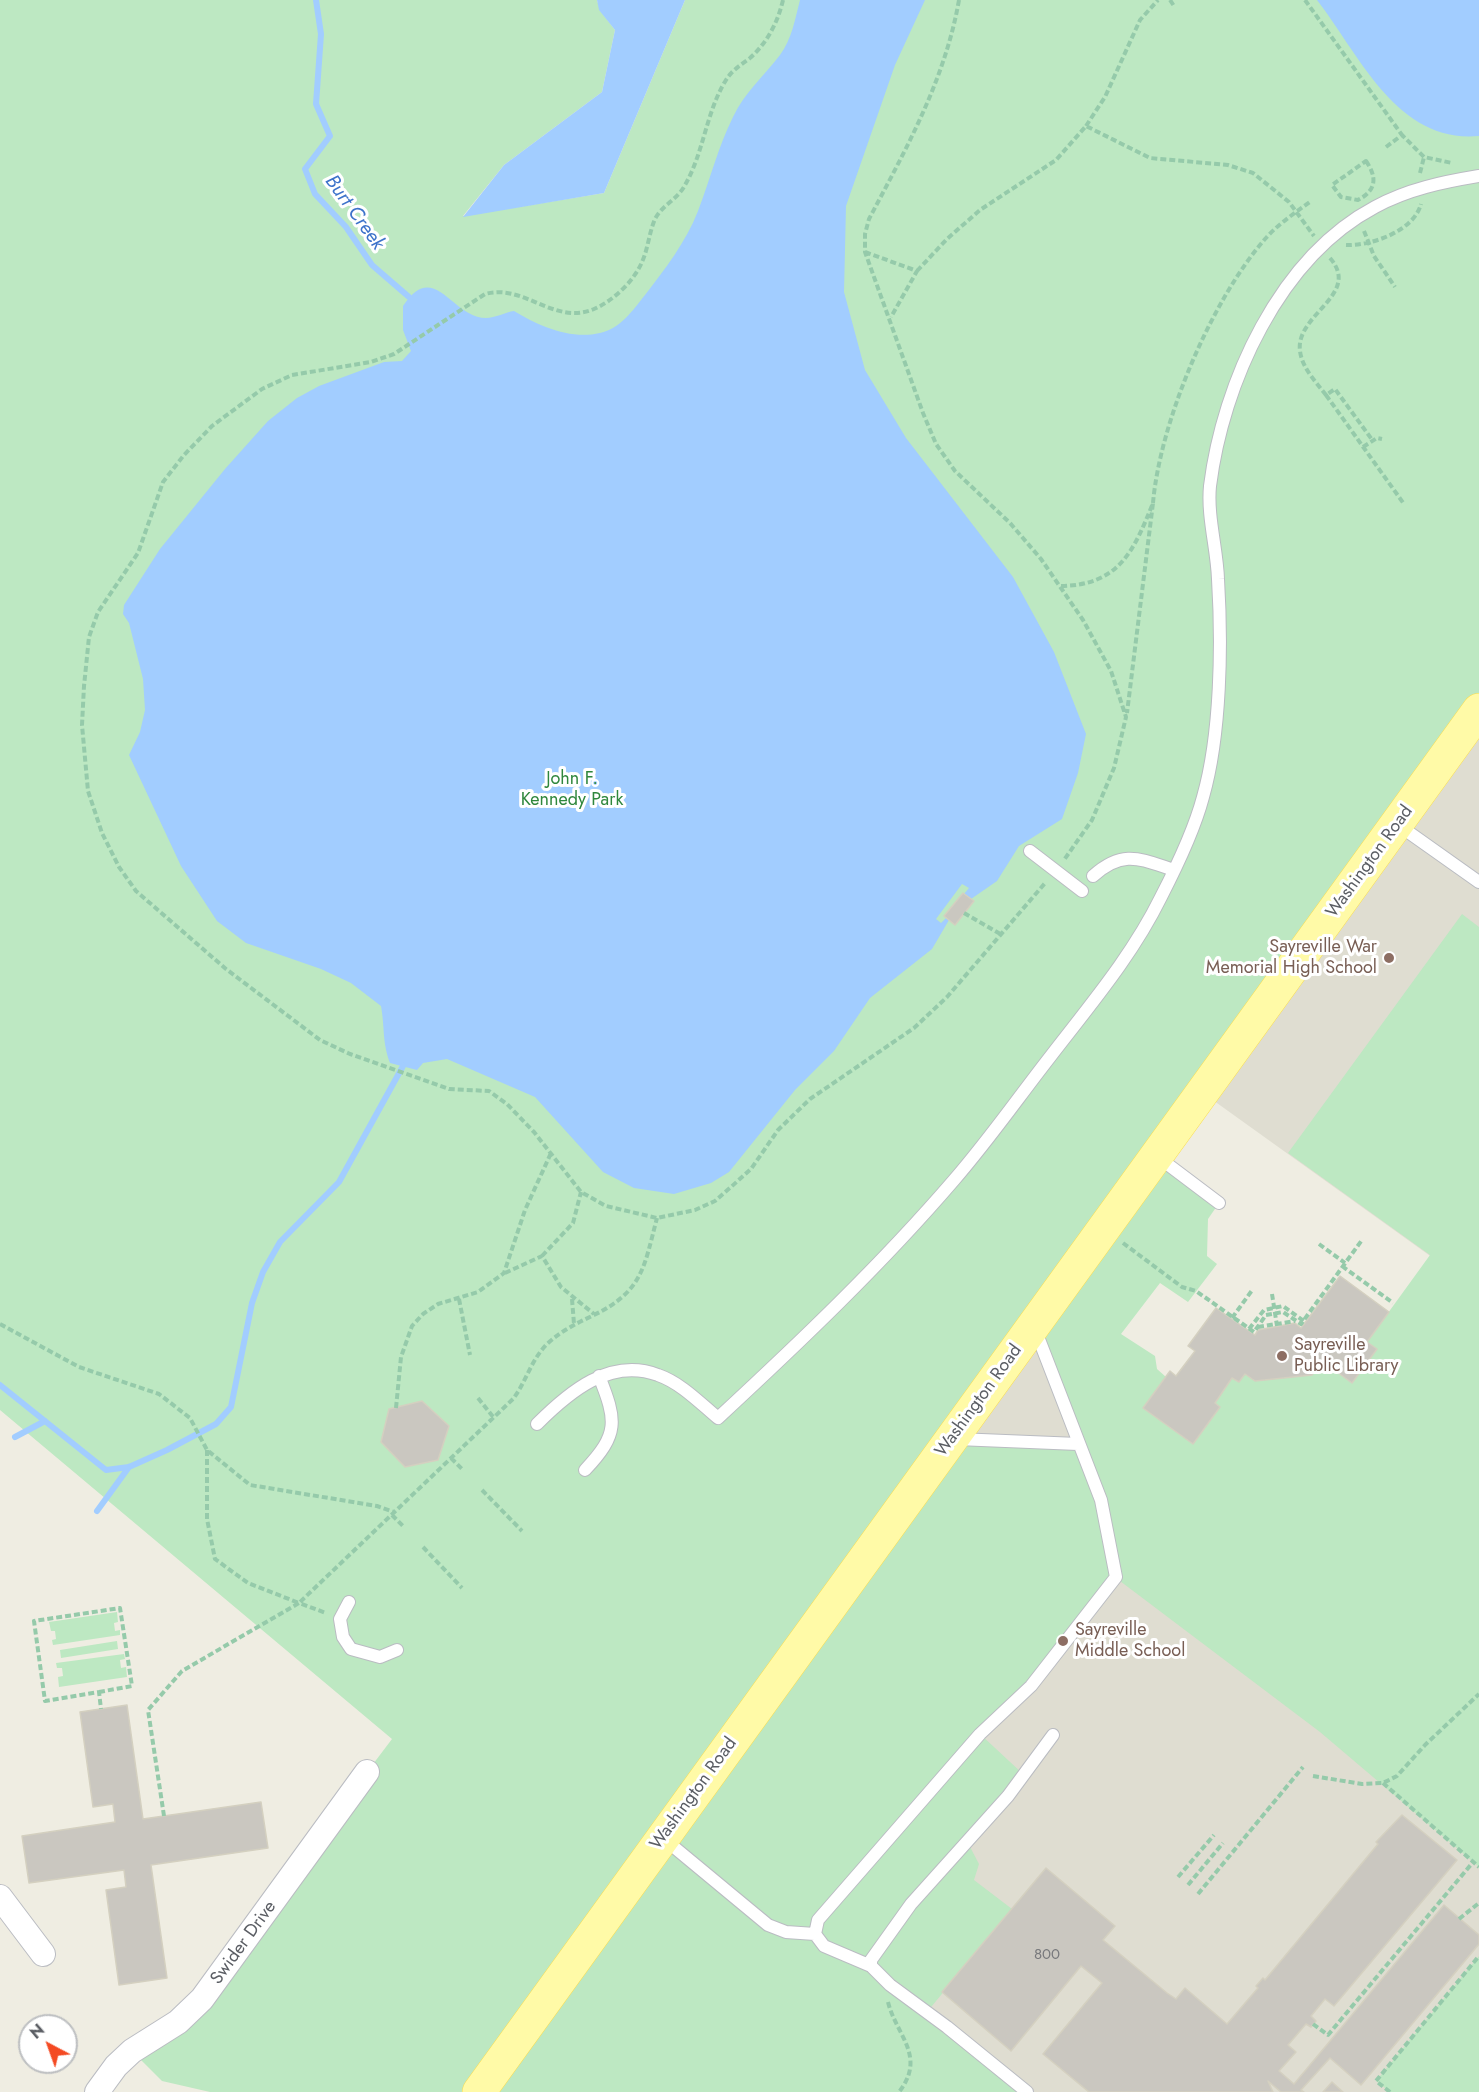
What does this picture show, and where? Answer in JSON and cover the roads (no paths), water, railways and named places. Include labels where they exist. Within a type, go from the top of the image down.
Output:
[{"type":"main road","name":"Washington Road","points":[[479,2092],[1479,710]]},
{"type":"street","name":"Swider Drive","points":[[97,2092],[116,2066],[132,2051],[178,2022],[202,1999],[367,1772]]},
{"type":"street","points":[[0,1897],[43,1954]]},
{"type":"lane","points":[[537,1424],[562,1398],[599,1376],[626,1370],[658,1375],[687,1391],[718,1418],[843,1301],[955,1179],[1126,958],[1174,870],[1203,796],[1214,730],[1219,676],[1218,579],[1209,490],[1223,418],[1247,355],[1260,328],[1298,275],[1347,224],[1375,207],[1406,193],[1438,183],[1479,176]]},
{"type":"lane","points":[[1396,824],[1479,882]]},
{"type":"lane","points":[[1030,851],[1082,891]]},
{"type":"lane","points":[[1093,876],[1103,867],[1128,857],[1174,870]]},
{"type":"lane","points":[[1157,1156],[1219,1203]]},
{"type":"lane","points":[[1027,2092],[947,2027],[890,1985],[871,1966],[824,1946],[815,1934],[818,1920],[980,1734],[1031,1686],[1116,1577],[1101,1500],[1034,1325]]},
{"type":"lane","points":[[585,1470],[604,1450],[613,1422],[599,1376]]},
{"type":"lane","points":[[953,1439],[1078,1444]]},
{"type":"lane","points":[[349,1602],[340,1619],[343,1637],[351,1648],[380,1657],[397,1650]]},
{"type":"lane","points":[[871,1966],[871,1960],[911,1904],[1008,1796],[1053,1735]]},
{"type":"lane","points":[[662,1837],[768,1925],[786,1932],[815,1934]]},
{"type":"water","points":[[597,0],[685,0],[604,193],[463,217],[504,165],[602,92],[615,30],[599,10]]},
{"type":"water","points":[[800,0],[925,0],[895,65],[846,206],[844,292],[865,370],[906,438],[1013,577],[1054,652],[1086,734],[1078,773],[1062,819],[1019,846],[997,881],[971,899],[964,894],[969,888],[962,884],[936,919],[941,923],[946,918],[949,920],[932,949],[870,998],[834,1051],[795,1090],[729,1172],[711,1183],[674,1194],[634,1188],[603,1172],[535,1097],[447,1059],[423,1063],[417,1070],[390,1063],[381,1006],[351,983],[321,969],[246,943],[217,921],[181,866],[129,755],[140,732],[145,710],[143,679],[129,623],[123,614],[124,605],[160,549],[225,469],[268,421],[297,398],[319,386],[384,362],[402,361],[411,351],[403,330],[403,306],[414,293],[424,288],[434,289],[474,316],[489,318],[514,311],[544,326],[577,335],[607,331],[626,318],[660,275],[687,234],[698,211],[718,152],[733,117],[749,92],[784,49],[793,29]]},
{"type":"water","points":[[1317,0],[1479,0],[1479,136],[1450,135],[1425,126],[1403,111],[1365,69]]},
{"type":"waterway","name":"Burt Creek","points":[[316,0],[321,34],[316,104],[330,136],[305,169],[315,194],[346,227],[372,265],[409,297]]},
{"type":"waterway","points":[[0,1385],[106,1470],[129,1467],[216,1424],[231,1407],[252,1303],[263,1272],[280,1242],[339,1182],[403,1066]]},
{"type":"waterway","points":[[15,1437],[45,1421]]},
{"type":"waterway","points":[[97,1511],[129,1467]]},
{"type":"place","name":"Sayreville War Memorial High School","points":[[1389,958]]},
{"type":"place","name":"Sayreville Public Library","points":[[1282,1356]]},
{"type":"place","name":"Sayreville Middle School","points":[[1063,1641]]},
{"type":"park label","name":"John F. Kennedy Park","points":[[572,790]]}]
